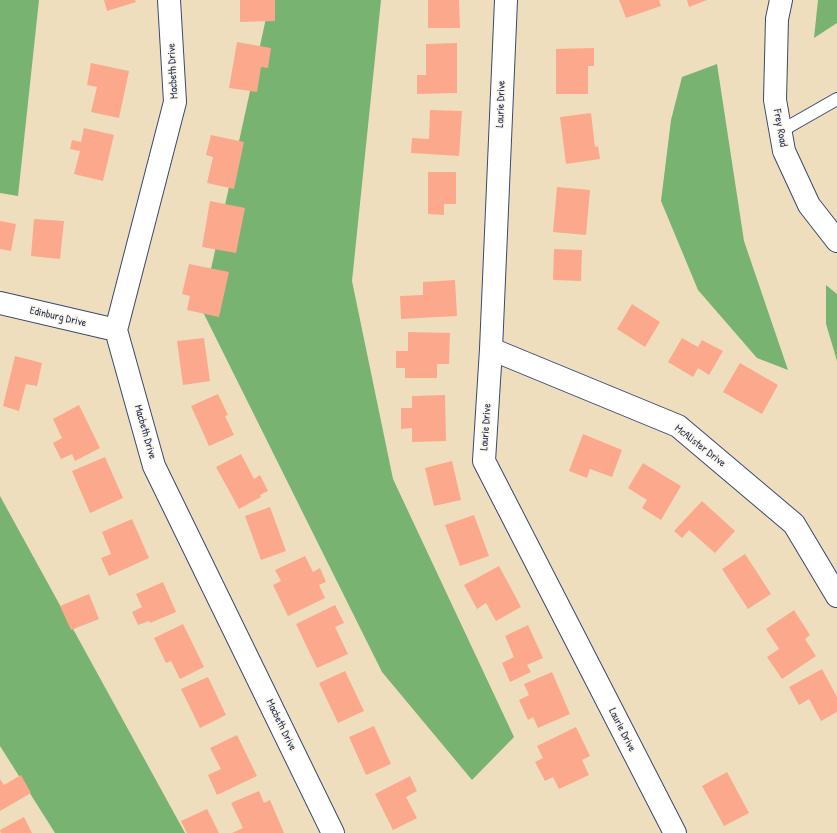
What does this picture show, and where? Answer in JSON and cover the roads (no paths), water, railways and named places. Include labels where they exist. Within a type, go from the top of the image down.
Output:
[{"type":"street","name":"Macbeth Drive","points":[[169,0],[175,102],[116,330],[154,466],[333,833]]},
{"type":"street","name":"Laurie Drive","points":[[506,0],[491,349],[484,461],[675,833]]},
{"type":"street","name":"Frey Road","points":[[781,0],[777,19],[775,100],[784,151],[808,205],[837,242]]},
{"type":"street","name":"Edinburg Drive","points":[[0,303],[116,330]]},
{"type":"street","name":"McAlister Drive","points":[[491,349],[678,426],[794,524],[837,596]]},
{"type":"lane","points":[[781,131],[837,99]]}]
